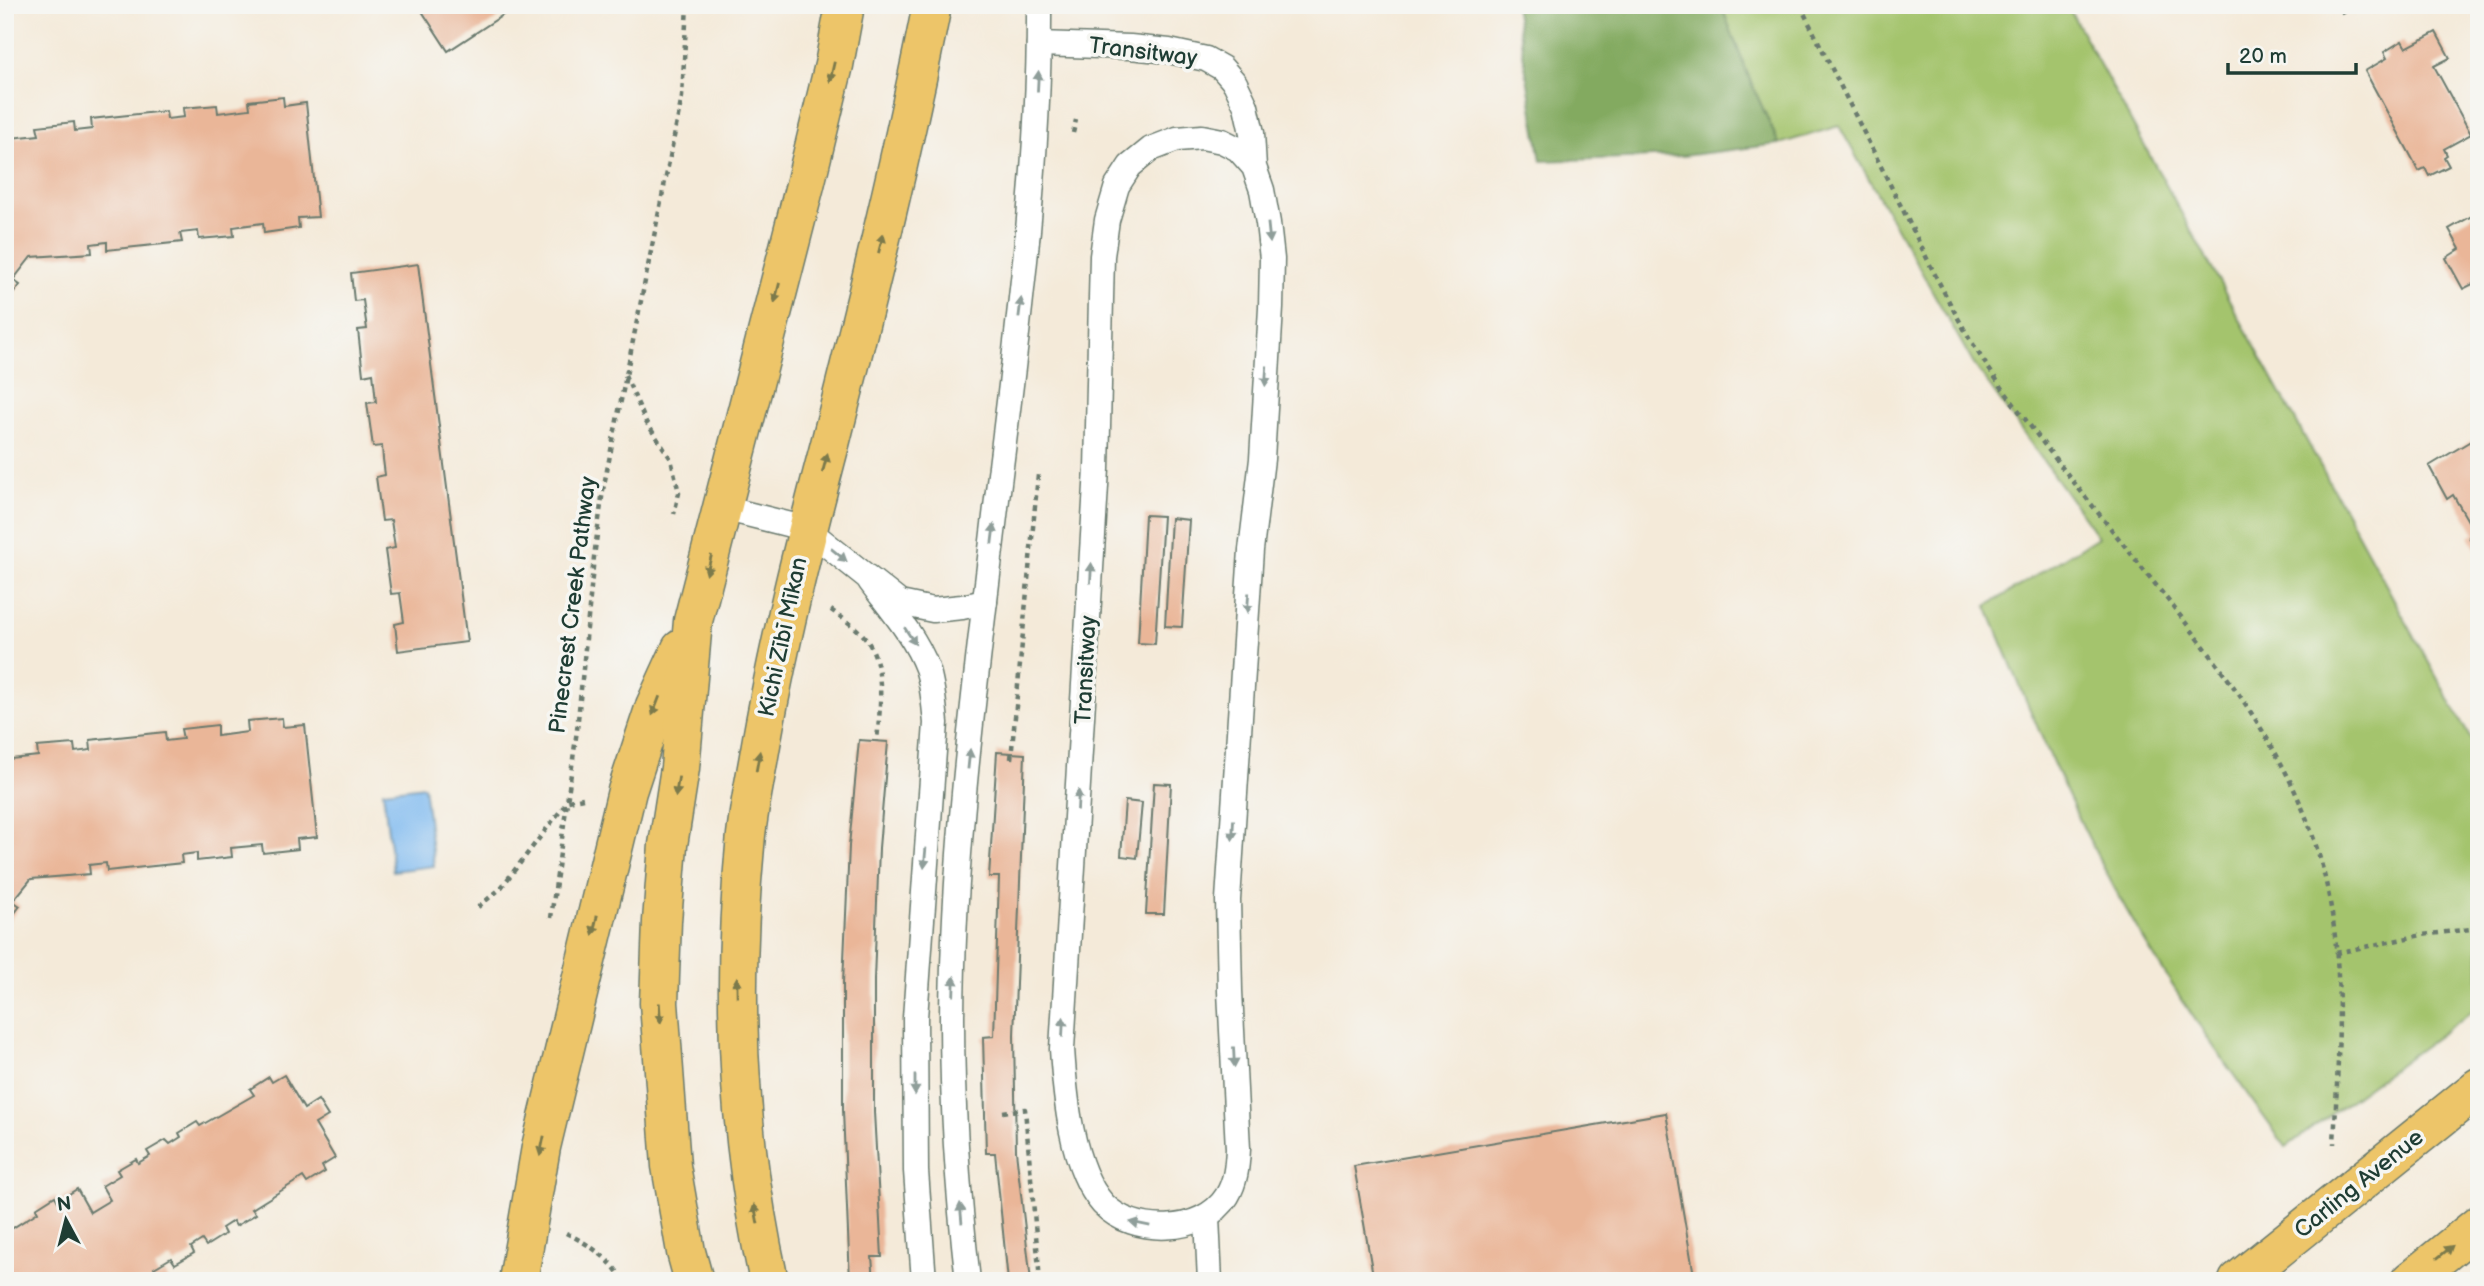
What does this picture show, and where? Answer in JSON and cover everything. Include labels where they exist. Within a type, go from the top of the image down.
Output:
[{"type":"main road","points":[[518,1281],[541,1147],[627,790],[655,706],[693,621],[805,185],[834,65],[845,5]]},
{"type":"main road","name":"Kichi Zībī Mīkan","points":[[769,1281],[752,1191],[743,1123],[737,966],[745,842],[768,708],[807,529],[891,203],[932,5]]},
{"type":"main road","points":[[693,621],[680,768],[668,845],[659,1003],[671,1166],[686,1252],[694,1281]]},
{"type":"main road","name":"Carling Avenue","points":[[2238,1281],[2479,1087]]},
{"type":"main road","points":[[2410,1281],[2479,1225]]},
{"type":"lane","points":[[968,1281],[958,1177],[952,1016],[963,818],[985,602],[1023,289],[1033,170],[1039,5]]},
{"type":"lane","name":"Transitway","points":[[1039,44],[1169,51],[1206,59],[1223,68],[1235,83],[1246,106],[1252,133],[1254,167],[1262,190],[1272,259],[1262,459],[1250,564],[1228,900],[1238,1149],[1236,1174],[1226,1197],[1206,1217],[1155,1227],[1125,1221],[1103,1203],[1089,1179],[1075,1144],[1066,1099],[1062,1049],[1097,469],[1102,256],[1107,220],[1117,186],[1130,166],[1151,149],[1177,139],[1202,137],[1222,141],[1238,149],[1254,167]]},
{"type":"lane","points":[[723,508],[807,529],[900,603],[933,610],[985,602]]},
{"type":"lane","points":[[870,581],[913,640],[927,668],[934,696],[936,723],[915,1018],[916,1171],[924,1281]]},
{"type":"lane","points":[[1206,1217],[1210,1281]]},
{"type":"path","name":"Pinecrest Creek Pathway","points":[[549,928],[568,801],[603,490],[680,109],[687,5]]},
{"type":"path","points":[[1800,5],[1946,296],[1982,359],[2023,417],[2179,614],[2265,731],[2289,776],[2311,831],[2328,891],[2336,953],[2339,1045],[2334,1144]]},
{"type":"path","points":[[625,375],[646,422],[671,459],[679,493],[674,517]]},
{"type":"path","points":[[830,609],[863,635],[875,659],[881,702],[877,741]]},
{"type":"path","points":[[478,907],[500,889],[568,801]]},
{"type":"path","points":[[2336,953],[2422,935],[2479,928]]},
{"type":"path","points":[[1003,1112],[1025,1109],[1040,1281]]},
{"type":"path","points":[[562,1230],[604,1257],[623,1281]]},
{"type":"green space","points":[[1515,5],[1721,5],[1750,80],[1779,144],[1682,156],[1541,161]]},
{"type":"green space","points":[[1721,5],[2067,5],[2479,754],[2479,1006],[2286,1147],[2188,1009],[2134,923],[2055,768],[1987,606],[2098,537],[1973,363],[1839,126],[1779,144],[1750,80]]},
{"type":"water","points":[[424,786],[434,866],[393,871],[383,791]]},
{"type":"building","points":[[418,5],[518,5],[448,51]]},
{"type":"building","points":[[2338,5],[2357,5],[2342,13]]},
{"type":"building","points":[[2372,5],[2391,5],[2377,13]]},
{"type":"building","points":[[2436,32],[2450,58],[2434,66],[2471,134],[2444,149],[2447,155],[2444,157],[2449,166],[2429,176],[2425,168],[2419,171],[2365,71],[2387,58],[2384,52],[2402,41],[2406,48]]},
{"type":"building","points":[[283,97],[284,106],[306,103],[318,217],[298,218],[299,228],[264,233],[263,223],[233,227],[234,236],[199,239],[198,231],[180,233],[182,242],[107,250],[107,242],[91,244],[92,253],[31,257],[13,280],[20,285],[5,304],[5,133],[11,132],[11,138],[39,135],[37,126],[74,122],[75,131],[92,129],[91,119],[166,111],[167,119],[184,117],[183,108],[217,105],[218,113],[250,109],[249,101]]},
{"type":"building","points":[[2479,212],[2479,281],[2463,289],[2446,258],[2460,249],[2449,229]]},
{"type":"building","points":[[418,264],[467,642],[398,651],[395,624],[404,622],[400,593],[391,594],[385,550],[395,548],[391,520],[382,521],[376,477],[385,475],[382,446],[373,447],[367,403],[376,402],[373,373],[363,375],[358,330],[367,329],[363,300],[354,301],[351,273]]},
{"type":"building","points":[[2479,436],[2479,555],[2469,537],[2475,533],[2453,495],[2447,499],[2429,466]]},
{"type":"building","points":[[1145,515],[1163,516],[1155,644],[1138,643]]},
{"type":"building","points":[[1171,518],[1189,520],[1182,627],[1165,626]]},
{"type":"building","points":[[282,718],[283,727],[305,725],[317,837],[297,839],[298,849],[263,853],[262,845],[231,848],[232,857],[197,861],[197,853],[181,855],[182,863],[107,871],[106,863],[89,865],[90,874],[31,879],[13,901],[20,906],[5,926],[5,754],[10,754],[11,759],[38,756],[37,747],[74,744],[75,752],[91,750],[90,740],[165,732],[166,741],[183,739],[181,729],[217,725],[217,736],[248,732],[247,721]]},
{"type":"building","points":[[859,740],[888,742],[879,848],[874,980],[874,1112],[882,1257],[872,1257],[874,1281],[850,1281],[843,1110],[843,983],[849,846]]},
{"type":"building","points":[[997,752],[1025,754],[1014,1035],[1016,1151],[1031,1281],[1008,1281],[995,1153],[986,1153],[983,1037],[994,1036],[999,877],[989,877]]},
{"type":"building","points":[[1154,783],[1171,784],[1164,914],[1146,914]]},
{"type":"building","points":[[1125,801],[1142,803],[1137,858],[1121,856]]},
{"type":"building","points":[[284,1075],[304,1109],[318,1100],[328,1116],[315,1124],[335,1158],[322,1166],[325,1172],[307,1183],[303,1177],[252,1209],[256,1214],[236,1226],[233,1221],[222,1228],[225,1234],[206,1246],[202,1240],[191,1247],[194,1253],[175,1264],[171,1258],[154,1268],[159,1277],[165,1273],[169,1281],[5,1281],[5,1226],[8,1231],[38,1212],[36,1208],[55,1196],[58,1201],[77,1189],[90,1212],[110,1200],[102,1186],[120,1175],[117,1170],[136,1159],[138,1163],[150,1156],[147,1151],[166,1140],[170,1144],[181,1137],[179,1133],[197,1122],[200,1126],[254,1095],[250,1089],[269,1077],[272,1082]]},
{"type":"building","points":[[1666,1113],[1695,1281],[1374,1281],[1354,1166]]}]
